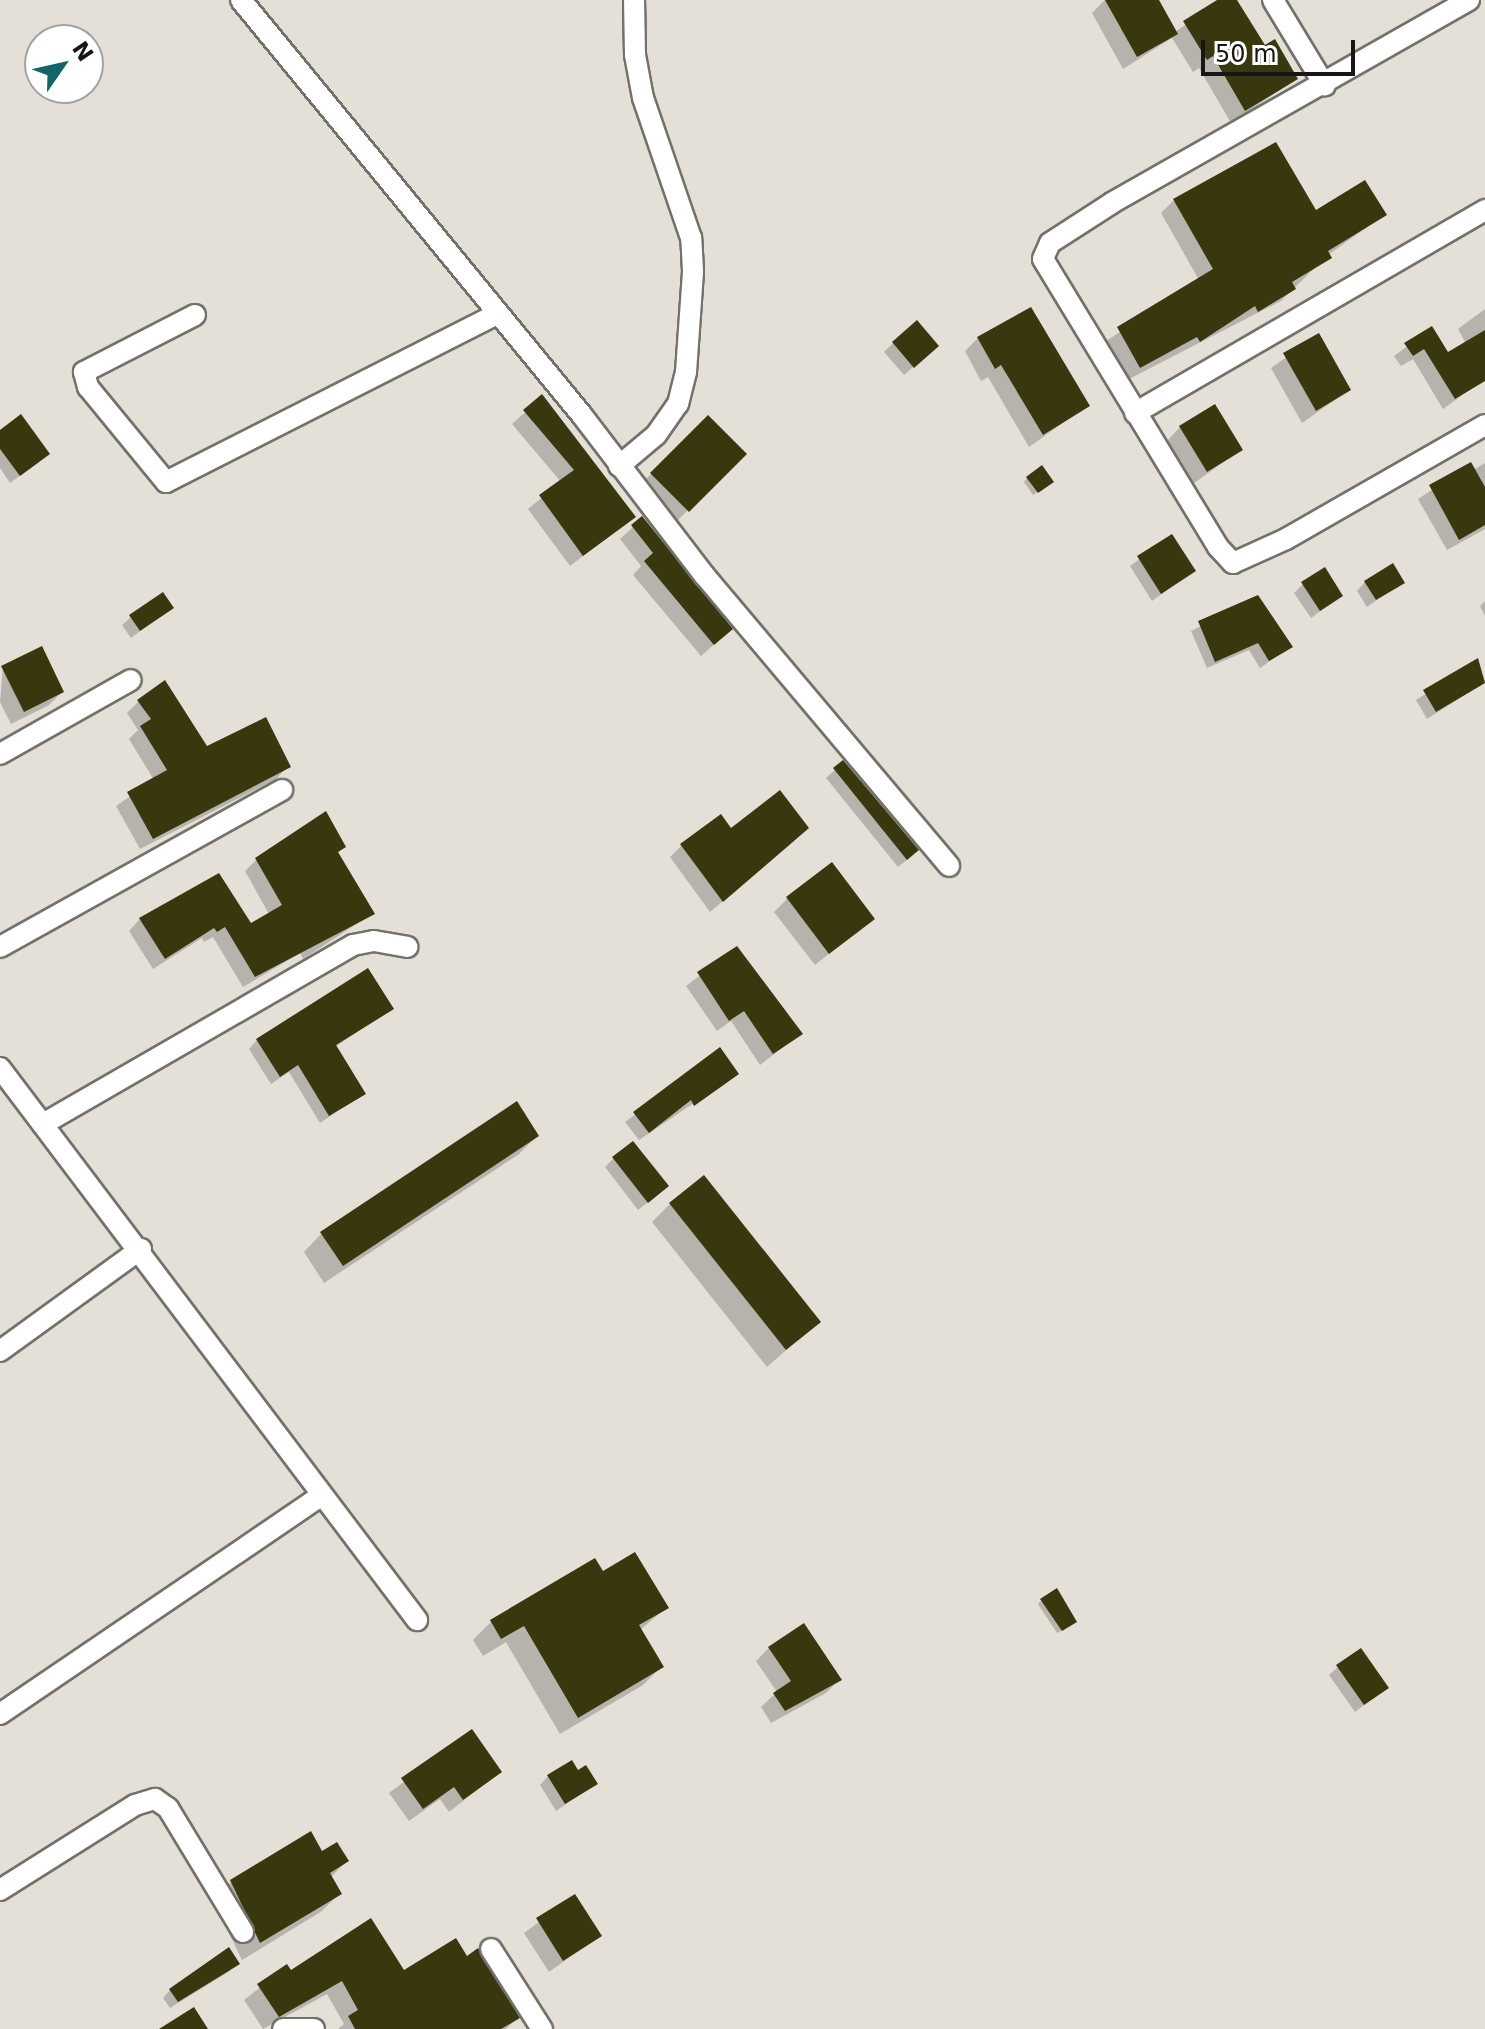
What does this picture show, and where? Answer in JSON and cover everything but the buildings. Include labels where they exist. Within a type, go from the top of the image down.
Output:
[{"type":"street","points":[[241,0],[949,866]]},
{"type":"street","points":[[619,466],[656,435],[678,404],[686,372],[693,271],[691,238],[643,98],[635,55],[634,0]]},
{"type":"street","points":[[1273,0],[1325,86]]},
{"type":"street","points":[[1469,0],[1325,86],[1112,203],[1045,249],[1043,259],[1052,279],[1223,555],[1237,563],[1485,425]]},
{"type":"street","points":[[1135,413],[1485,210]]},
{"type":"street","points":[[195,315],[84,372],[88,387],[166,482],[497,314]]},
{"type":"street","points":[[0,754],[131,680]]},
{"type":"street","points":[[0,947],[282,790]]},
{"type":"street","points":[[43,1124],[353,945],[374,941],[407,947]]},
{"type":"street","points":[[0,1068],[141,1249],[417,1620]]},
{"type":"street","points":[[0,1351],[141,1249]]},
{"type":"street","points":[[0,1714],[322,1495]]},
{"type":"street","points":[[0,1890],[135,1805],[155,1799],[168,1808],[243,1932]]},
{"type":"street","points":[[491,1949],[542,2029]]},
{"type":"street","points":[[283,2029],[314,2029]]}]
